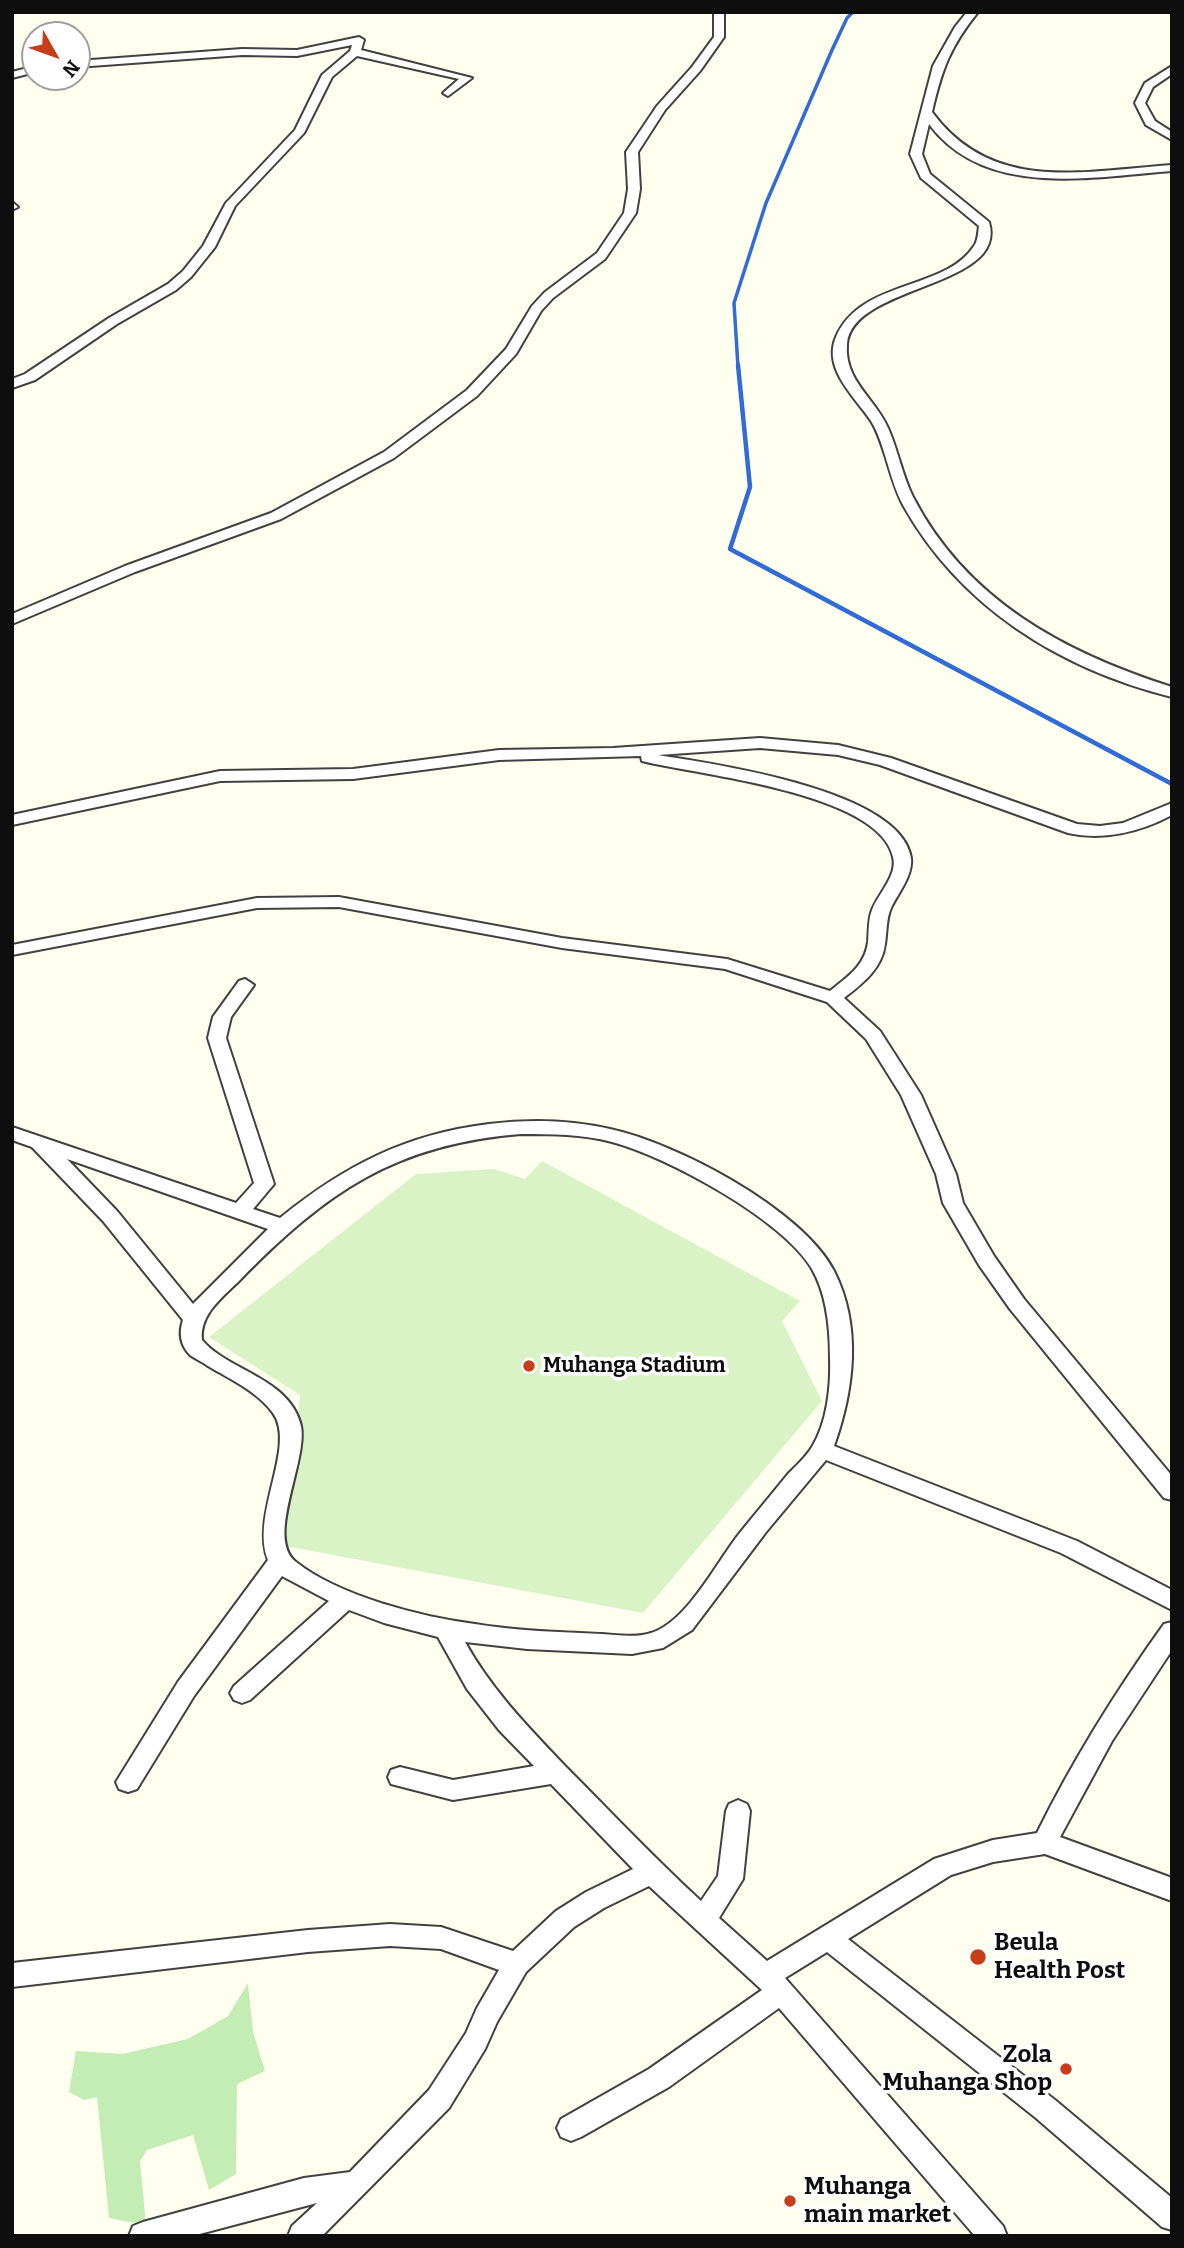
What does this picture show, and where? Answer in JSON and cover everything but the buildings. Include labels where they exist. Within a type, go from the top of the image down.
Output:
[{"type":"street","points":[[12,620],[117,575],[276,516],[389,454],[472,393],[511,351],[536,309],[549,295],[601,256],[630,213],[634,189],[632,152],[661,108],[696,69],[719,37],[719,12]]},
{"type":"street","points":[[974,12],[960,27],[941,59],[917,146],[918,161],[925,176],[979,218],[985,225],[986,237],[980,252],[973,258],[880,301],[850,321],[840,341],[844,368],[850,383],[879,423],[887,440],[894,469],[915,514],[934,544],[968,583],[1011,620],[1079,660],[1114,675],[1172,692]]},
{"type":"street","points":[[12,384],[30,377],[113,321],[172,287],[187,274],[209,247],[240,192],[300,131],[327,75],[355,52],[359,40],[297,52],[242,52],[91,63]]},
{"type":"street","points":[[355,52],[467,78],[448,93]]},
{"type":"street","points":[[1172,69],[1149,85],[1140,103],[1150,123],[1172,137]]},
{"type":"street","points":[[927,113],[956,148],[977,159],[1015,171],[1066,176],[1172,168]]},
{"type":"street","points":[[12,820],[220,776],[353,774],[522,753],[630,752],[760,743],[838,750],[896,764],[992,801],[1083,830],[1132,828],[1172,808]]},
{"type":"street","points":[[630,752],[647,758],[749,775],[814,794],[875,822],[897,841],[902,863],[880,912],[873,958],[833,998]]},
{"type":"street","points":[[12,950],[257,904],[339,902],[562,943],[727,964],[833,998],[873,1035],[911,1095],[946,1174],[953,1203],[986,1260],[1017,1304],[1172,1492]]},
{"type":"street","points":[[240,1211],[264,1184],[217,1038],[222,1017],[245,985]]},
{"type":"street","points":[[572,1129],[638,1143],[676,1159],[760,1208],[788,1229],[823,1269],[835,1301],[840,1394],[822,1450],[779,1500],[707,1595],[680,1627],[663,1639],[647,1644],[572,1643],[446,1630],[386,1615],[346,1599],[289,1570],[274,1551],[274,1528],[291,1434],[283,1410],[258,1389],[197,1349],[189,1340],[188,1332],[194,1319],[281,1226],[362,1170],[402,1150],[438,1139],[501,1130],[572,1129]]},
{"type":"street","points":[[12,1133],[281,1226]]},
{"type":"street","points":[[39,1142],[110,1216],[194,1319]]},
{"type":"street","points":[[822,1450],[1069,1548],[1172,1601]]},
{"type":"street","points":[[128,1782],[186,1689],[280,1561]]},
{"type":"street","points":[[242,1693],[346,1599]]},
{"type":"street","points":[[446,1630],[475,1682],[509,1723],[652,1872],[773,1984],[993,2236]]},
{"type":"street","points":[[1045,1843],[1088,1758],[1133,1684],[1172,1631]]},
{"type":"street","points":[[400,1777],[453,1790],[556,1773]]},
{"type":"street","points":[[704,1919],[730,1879],[738,1811]]},
{"type":"street","points":[[570,2128],[659,2078],[828,1938],[943,1867],[993,1851],[1045,1843],[1103,1862],[1172,1890]]},
{"type":"street","points":[[302,2236],[357,2185],[439,2099],[476,2040],[486,2016],[517,1964],[565,1919],[595,1900],[652,1872]]},
{"type":"street","points":[[12,1975],[309,1941],[390,1935],[441,1938],[517,1964]]},
{"type":"street","points":[[828,1938],[1068,2126],[1172,2217]]},
{"type":"street","points":[[143,2236],[304,2191],[357,2185]]},
{"type":"green space","name":"Muhanga Stadium","points":[[542,1161],[800,1301],[782,1321],[822,1401],[643,1613],[285,1546],[300,1395],[209,1337],[416,1174],[494,1169],[525,1179]]},
{"type":"green space","points":[[248,1983],[253,2032],[265,2071],[237,2084],[236,2174],[209,2190],[193,2135],[147,2150],[140,2161],[146,2225],[109,2218],[97,2097],[84,2100],[69,2092],[76,2051],[122,2054],[188,2039],[228,2016]]},
{"type":"waterway","points":[[738,367],[734,303],[766,203],[832,50],[847,18],[853,12]]},
{"type":"waterway","points":[[738,365],[750,487],[730,549],[1172,784]]},
{"type":"place","name":"Muhanga Stadium","points":[[529,1366]]},
{"type":"place","name":"Beula Health Post","points":[[978,1957]]},
{"type":"place","name":"Zola Muhanga Shop","points":[[1066,2069]]},
{"type":"place","name":"Muhanga main market","points":[[790,2201]]}]
